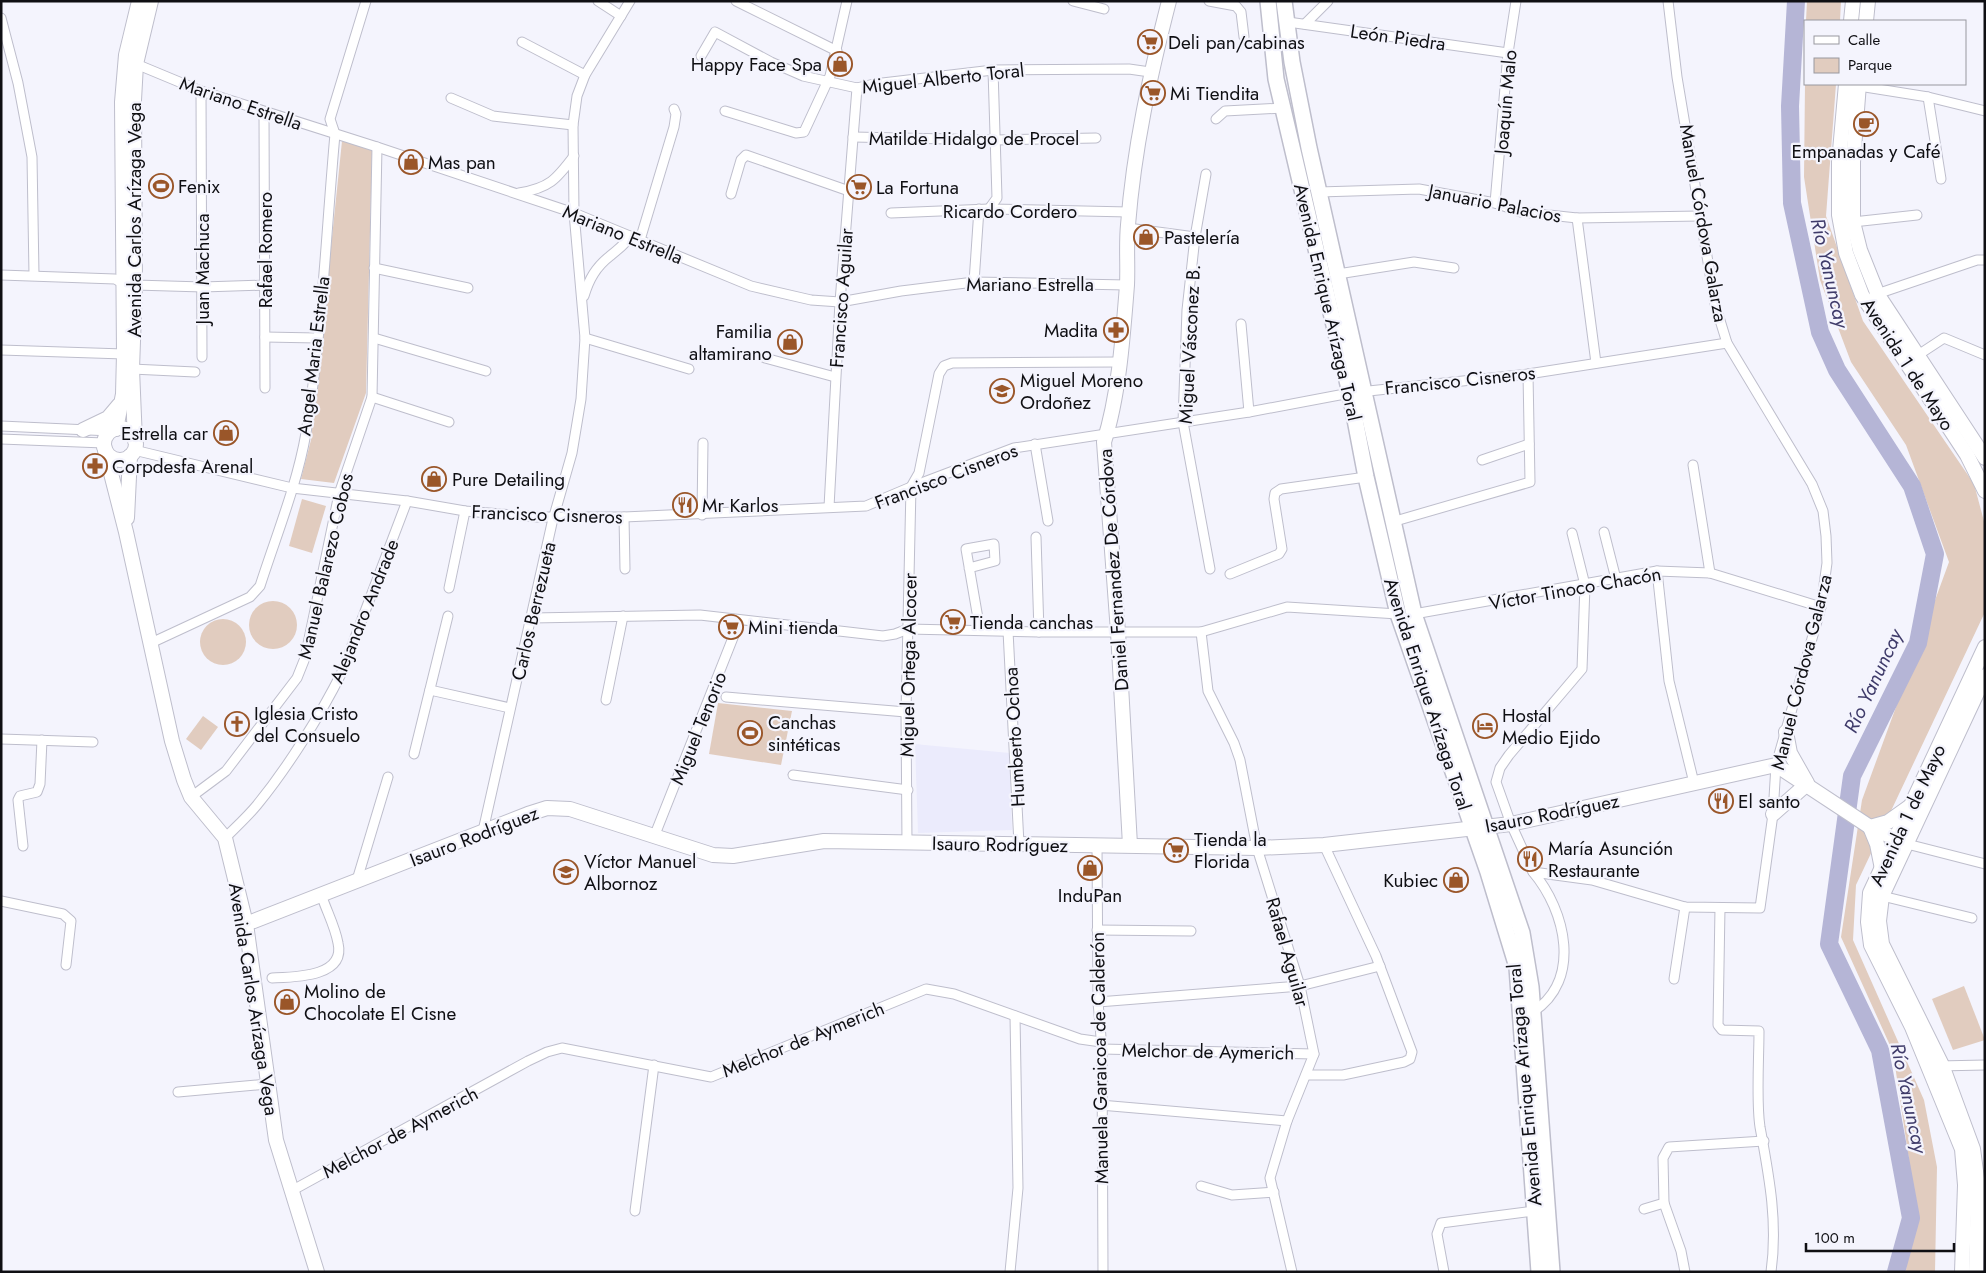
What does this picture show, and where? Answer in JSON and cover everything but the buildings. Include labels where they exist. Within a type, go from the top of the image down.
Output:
[{"type":"main road","name":"Avenida Enrique Arízaga Toral","points":[[1268,1],[1272,54],[1283,108],[1392,522],[1414,614],[1480,828],[1500,909],[1517,967],[1539,1272]]},
{"type":"main road","name":"Avenida Enrique Arízaga Toral","points":[[1284,1],[1292,62],[1338,274],[1357,392],[1366,477],[1398,614],[1522,932],[1534,1012],[1552,1272]]},
{"type":"street","name":"Avenida Carlos Arízaga Vega","points":[[126,532],[133,449],[132,369],[122,102],[126,56],[138,1]]},
{"type":"street","name":"Avenida Carlos Arízaga Vega","points":[[152,1],[136,64],[129,284],[122,394],[109,437],[126,532],[172,741],[191,797],[225,838],[246,924],[276,1140],[317,1272]]},
{"type":"street","name":"Angel Maria Estrella","points":[[151,643],[250,596],[260,586],[292,488],[306,434],[317,338],[335,134],[331,115],[366,1]]},
{"type":"street","points":[[598,1],[620,16]]},
{"type":"street","name":"Carlos Berrezueta","points":[[482,831],[554,517],[574,444],[581,399],[585,338],[574,213],[573,125],[577,96],[585,75],[630,1]]},
{"type":"street","points":[[736,1],[837,51]]},
{"type":"street","points":[[725,111],[796,133],[804,132],[828,81],[837,51],[847,1]]},
{"type":"street","points":[[1073,1],[1104,9]]},
{"type":"street","name":"Daniel Fernandez De Córdova","points":[[1130,845],[1118,632],[1104,442],[1111,416],[1118,362],[1127,285],[1129,212],[1142,117],[1150,72],[1169,1]]},
{"type":"street","points":[[1208,1],[1236,6],[1241,12],[1244,37]]},
{"type":"street","points":[[1305,24],[1328,1]]},
{"type":"street","name":"Joaquín Malo","points":[[1495,203],[1508,53],[1516,1]]},
{"type":"street","name":"Manuel Córdova Galarza","points":[[1533,872],[1592,880],[1685,907],[1760,908],[1773,814],[1776,765],[1821,607],[1827,563],[1823,511],[1812,484],[1727,343],[1715,304],[1677,78],[1668,1]]},
{"type":"street","points":[[1851,20],[1853,1]]},
{"type":"street","points":[[1866,20],[1868,1]]},
{"type":"street","points":[[1,18],[32,157],[34,276]]},
{"type":"street","name":"León Piedra","points":[[1288,22],[1508,53]]},
{"type":"street","name":"Miguel Alberto Toral","points":[[701,56],[715,32],[771,62],[803,76],[857,88],[874,84],[993,70],[1129,69],[1150,72]]},
{"type":"street","points":[[522,42],[585,75]]},
{"type":"street","name":"Mariano Estrella","points":[[136,64],[201,91],[574,213],[751,286],[811,300],[840,302],[901,291],[974,282],[1127,285]]},
{"type":"street","points":[[989,209],[997,198],[993,70]]},
{"type":"street","points":[[1855,85],[1928,97],[1985,110]]},
{"type":"street","name":"Avenida 1 de Mayo","points":[[1855,85],[1853,222],[1860,250],[1878,294],[1985,491]]},
{"type":"street","name":"Avenida 1 de Mayo","points":[[1855,85],[1839,162],[1839,215],[1846,253],[1862,296],[1912,359],[1985,458]]},
{"type":"street","name":"Francisco Aguilar","points":[[829,507],[840,302],[857,88]]},
{"type":"street","name":"Juan Machuca","points":[[201,91],[202,357]]},
{"type":"street","points":[[1928,97],[1941,179]]},
{"type":"street","points":[[451,98],[493,116],[573,125]]},
{"type":"street","points":[[640,240],[674,127],[676,114],[674,108]]},
{"type":"street","points":[[1216,120],[1225,111],[1283,108]]},
{"type":"street","name":"Rafael Romero","points":[[264,112],[265,388]]},
{"type":"street","name":"Matilde Hidalgo de Procel","points":[[853,137],[996,140],[1096,138]]},
{"type":"street","name":"Manuel Balarezo Cobos","points":[[191,797],[226,771],[296,678],[305,658],[339,494],[372,397],[377,147]]},
{"type":"street","points":[[731,194],[741,160],[746,155],[849,192]]},
{"type":"street","points":[[515,193],[539,190],[558,177],[574,156]]},
{"type":"street","name":"Miguel Vásconez B.","points":[[1206,174],[1195,237],[1187,310],[1182,422],[1210,569]]},
{"type":"street","name":"Januario Palacios","points":[[1319,192],[1419,189],[1495,203],[1521,212],[1577,218],[1700,216]]},
{"type":"street","points":[[974,282],[978,209]]},
{"type":"street","name":"Ricardo Cordero","points":[[891,213],[978,209],[1129,212]]},
{"type":"street","points":[[1853,222],[1917,215]]},
{"type":"street","points":[[1577,218],[1596,363]]},
{"type":"street","name":"Miguel Vásconez B.","points":[[1128,228],[1195,237]]},
{"type":"street","name":"Carlos Berrezueta","points":[[583,301],[588,284],[597,268],[627,242],[630,236]]},
{"type":"street","points":[[1862,296],[1878,294],[1976,260],[1985,260]]},
{"type":"street","points":[[1338,274],[1414,262],[1454,268]]},
{"type":"street","points":[[374,268],[468,288]]},
{"type":"street","points":[[1,275],[115,279],[129,284],[203,287],[266,285]]},
{"type":"street","points":[[1241,324],[1249,412]]},
{"type":"street","points":[[265,337],[317,338]]},
{"type":"street","points":[[374,338],[486,371]]},
{"type":"street","points":[[585,338],[689,369]]},
{"type":"street","points":[[1912,359],[1944,338],[1985,355]]},
{"type":"street","name":"Francisco Cisneros","points":[[133,449],[292,488],[407,501],[465,511],[554,517],[624,517],[702,515],[866,506],[1014,448],[1035,444],[1249,412],[1357,392],[1528,374],[1727,343]]},
{"type":"street","points":[[1,350],[124,354]]},
{"type":"street","points":[[764,358],[835,377]]},
{"type":"street","points":[[911,487],[919,473],[939,374],[944,366],[952,363],[1118,362]]},
{"type":"street","points":[[132,369],[194,372]]},
{"type":"street","points":[[1392,522],[1530,482],[1528,374]]},
{"type":"street","points":[[84,430],[112,415],[122,394]]},
{"type":"street","points":[[372,397],[449,422]]},
{"type":"street","points":[[1,426],[84,430],[109,437]]},
{"type":"street","points":[[1,439],[109,437],[128,431],[133,449],[124,460],[116,460],[109,456],[109,437]]},
{"type":"street","points":[[702,515],[703,444]]},
{"type":"street","points":[[1035,444],[1048,521]]},
{"type":"street","points":[[1482,460],[1529,444]]},
{"type":"street","points":[[1693,465],[1710,572]]},
{"type":"street","points":[[1230,574],[1279,554],[1282,549],[1274,499],[1275,493],[1281,489],[1366,477]]},
{"type":"street","name":"Miguel Ortega Alcocer","points":[[907,843],[906,712],[911,487]]},
{"type":"street","name":"Alejandro Andrade","points":[[225,838],[256,806],[275,781],[333,690],[342,672],[407,501]]},
{"type":"street","points":[[449,588],[465,511]]},
{"type":"street","points":[[624,517],[625,570]]},
{"type":"street","points":[[1604,532],[1616,579]]},
{"type":"street","points":[[1534,1012],[1546,1004],[1564,972],[1564,946],[1560,922],[1552,899],[1533,872],[1511,824],[1496,782],[1500,768],[1509,755],[1580,674],[1582,669],[1585,585],[1572,533]]},
{"type":"street","points":[[1036,537],[1039,632]]},
{"type":"street","points":[[969,568],[980,630]]},
{"type":"street","points":[[1657,572],[1669,681],[1694,784]]},
{"type":"street","name":"Víctor Tinoco Chacón","points":[[1414,614],[1657,572],[1710,572],[1821,607]]},
{"type":"street","points":[[532,618],[700,615],[883,636],[908,629],[1039,632],[1202,632],[1287,607],[1332,608],[1398,614]]},
{"type":"street","points":[[414,754],[448,616]]},
{"type":"street","points":[[606,700],[623,616]]},
{"type":"street","name":"Miguel Tenorio","points":[[654,836],[740,620]]},
{"type":"street","name":"Humberto Ochoa","points":[[1008,631],[1020,844]]},
{"type":"street","name":"Rafael Aguilar","points":[[1202,632],[1208,691],[1234,743],[1245,784],[1257,848],[1300,986],[1314,1054]]},
{"type":"street","name":"Avenida 1 de Mayo","points":[[1976,1272],[1979,1149],[1936,1066],[1912,1027],[1870,945],[1868,922],[1882,869],[1902,842],[1913,803],[1985,647]]},
{"type":"street","name":"Avenida 1 de Mayo","points":[[1876,895],[1985,676]]},
{"type":"street","points":[[430,690],[510,708]]},
{"type":"street","points":[[726,697],[906,712]]},
{"type":"street","points":[[1786,732],[1790,753],[1807,784]]},
{"type":"street","points":[[1,739],[93,742]]},
{"type":"street","points":[[23,846],[18,800],[20,796],[37,792],[40,784],[42,740]]},
{"type":"street","points":[[1776,765],[1869,826],[1902,842],[1984,862]]},
{"type":"street","name":"Isauro Rodríguez","points":[[246,924],[482,831],[528,814],[558,807],[713,855],[733,856],[824,841],[1257,848],[1324,845],[1511,824],[1776,765]]},
{"type":"street","points":[[793,775],[908,790]]},
{"type":"street","points":[[357,880],[388,777]]},
{"type":"street","points":[[1773,814],[1807,784]]},
{"type":"street","points":[[1869,826],[1888,822],[1913,803]]},
{"type":"street","points":[[1869,826],[1877,844],[1882,869]]},
{"type":"street","name":"Manuela Garaicoa de Calderón","points":[[1097,845],[1098,1002],[1102,1046],[1100,1105],[1103,1272]]},
{"type":"street","points":[[1306,1075],[1343,1075],[1404,1062],[1410,1059],[1412,1052],[1380,966],[1324,845]]},
{"type":"street","points":[[272,978],[313,974],[332,965],[339,956],[338,943],[321,894]]},
{"type":"street","points":[[1876,895],[1972,918]]},
{"type":"street","points":[[1,902],[63,914],[71,921],[66,965]]},
{"type":"street","points":[[1674,979],[1685,907]]},
{"type":"street","points":[[1720,908],[1718,1025],[1726,1030],[1759,1031],[1760,1126],[1764,1141],[1774,1211],[1775,1247],[1771,1272]]},
{"type":"street","points":[[1097,930],[1191,931]]},
{"type":"street","points":[[1098,1002],[1300,986],[1380,966]]},
{"type":"street","name":"Melchor de Aymerich","points":[[293,1190],[547,1052],[562,1048],[711,1077],[926,989],[954,994],[1102,1046],[1314,1054]]},
{"type":"street","points":[[1010,1272],[1018,1188],[1015,1016]]},
{"type":"street","points":[[1292,1272],[1270,1178],[1287,1121],[1314,1054]]},
{"type":"street","points":[[635,1211],[654,1065]]},
{"type":"street","points":[[1936,1066],[1985,1065]]},
{"type":"street","name":"Avenida 1 de Mayo","points":[[1936,1066],[1962,1149],[1965,1185],[1962,1272]]},
{"type":"street","points":[[178,1092],[267,1084]]},
{"type":"street","points":[[1100,1105],[1287,1121]]},
{"type":"street","points":[[1686,1272],[1664,1203],[1663,1158],[1669,1147],[1764,1141]]},
{"type":"street","points":[[1201,1186],[1232,1195],[1274,1192]]},
{"type":"street","points":[[1644,1209],[1664,1203]]},
{"type":"street","points":[[1444,1272],[1436,1234],[1441,1223],[1534,1210]]},
{"type":"shaded area","points":[[915,744],[1009,753],[1012,830],[918,833]]},
{"type":"green space","points":[[1807,1],[1841,1],[1840,20],[1806,20]]},
{"type":"green space","points":[[1805,85],[1836,85],[1826,216],[1863,321],[1974,484],[1985,525],[1985,612],[1856,885],[1853,940],[1924,1100],[1937,1167],[1935,1272],[1906,1272],[1909,1160],[1893,1052],[1841,937],[1862,800],[1949,562],[1906,445],[1851,362],[1820,280],[1804,177]]},
{"type":"green space","points":[[342,141],[368,148],[372,151],[366,393],[334,483],[301,479],[311,440]]},
{"type":"green space","points":[[302,499],[326,506],[312,553],[289,546]]},
{"type":"green space","points":[[273,601],[282,603],[290,608],[295,616],[297,625],[295,634],[290,642],[282,647],[273,649],[264,647],[256,642],[251,634],[249,625],[251,616],[256,608],[264,603]]},
{"type":"green space","points":[[223,619],[236,623],[242,629],[246,642],[242,655],[236,661],[223,665],[210,661],[204,655],[200,642],[204,629],[210,623]]},
{"type":"green space","name":"Canchas sintéticas","points":[[718,703],[792,711],[781,765],[709,754]]},
{"type":"green space","points":[[203,716],[218,727],[201,750],[186,739]]},
{"type":"green space","points":[[1964,986],[1985,1040],[1953,1050],[1932,999]]},
{"type":"waterway","name":"Río Yanuncay","points":[[1796,1],[1790,106],[1792,203],[1820,332],[1837,370],[1912,486],[1935,554],[1918,643],[1852,776],[1829,944],[1880,1050],[1911,1218],[1896,1272]]},
{"type":"place","name":"Deli pan/cabinas","points":[[1150,42]]},
{"type":"place","name":"Happy Face Spa","points":[[840,64]]},
{"type":"place","name":"Mi Tiendita","points":[[1153,93]]},
{"type":"place","name":"Empanadas y Café","points":[[1866,124]]},
{"type":"place","name":"Mas pan","points":[[411,162]]},
{"type":"place","name":"Fenix","points":[[161,186]]},
{"type":"place","name":"La Fortuna","points":[[859,187]]},
{"type":"place","name":"Pastelería","points":[[1146,237]]},
{"type":"place","name":"Madita","points":[[1116,330]]},
{"type":"place","name":"Familia altamirano","points":[[790,342]]},
{"type":"place","name":"Miguel Moreno Ordoñez","points":[[1002,391]]},
{"type":"place","name":"Estrella car","points":[[226,433]]},
{"type":"place","name":"Corpdesfa Arenal","points":[[95,466]]},
{"type":"place","name":"Pure Detailing","points":[[434,479]]},
{"type":"place","name":"Mr Karlos","points":[[685,505]]},
{"type":"place","name":"Tienda canchas","points":[[953,622]]},
{"type":"place","name":"Mini tienda","points":[[731,627]]},
{"type":"place","name":"Iglesia Cristo del Consuelo","points":[[237,724]]},
{"type":"place","name":"Hostal Medio Ejido","points":[[1485,726]]},
{"type":"place","name":"Canchas sintéticas","points":[[750,733]]},
{"type":"place","name":"El santo","points":[[1721,801]]},
{"type":"place","name":"Tienda la Florida","points":[[1176,850]]},
{"type":"place","name":"María Asunción Restaurante","points":[[1530,859]]},
{"type":"place","name":"InduPan","points":[[1090,868]]},
{"type":"place","name":"Víctor Manuel Albornoz","points":[[566,872]]},
{"type":"place","name":"Kubiec","points":[[1456,880]]},
{"type":"place","name":"Molino de Chocolate El Cisne","points":[[287,1002]]}]
